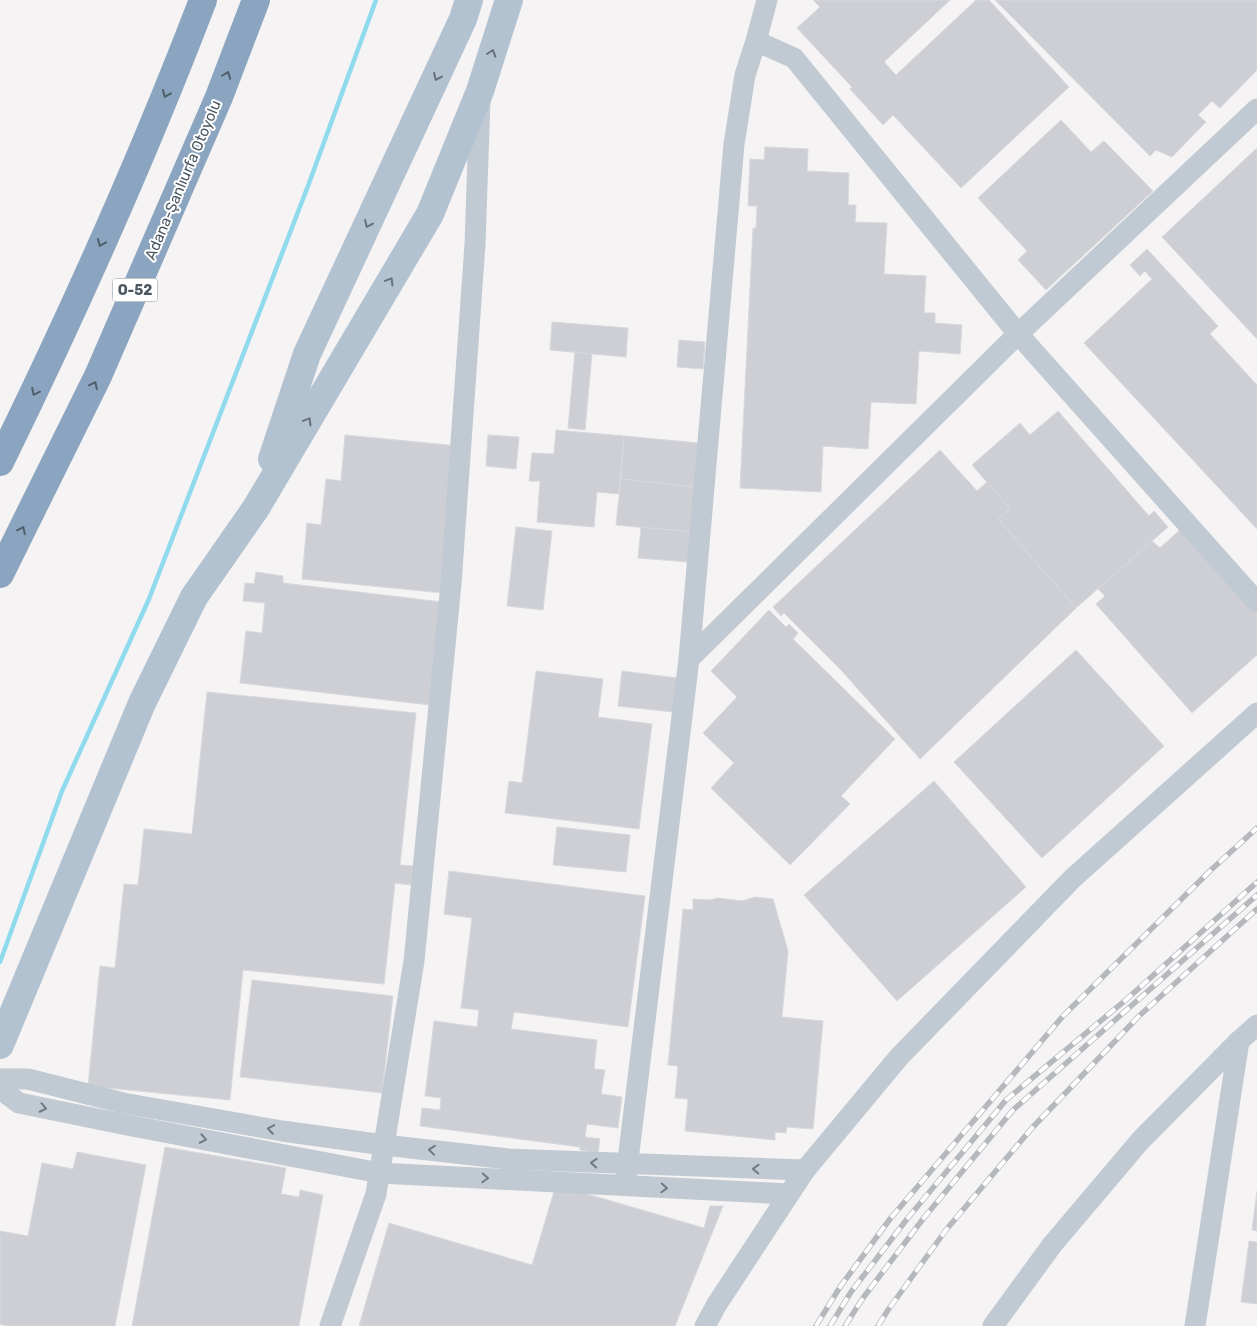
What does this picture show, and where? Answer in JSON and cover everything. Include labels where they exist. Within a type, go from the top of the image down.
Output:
[{"type":"highway","points":[[0,462],[53,355],[173,79],[202,0]]},
{"type":"highway","name":"Adana-Şanlıurfa Otoyolu","points":[[0,574],[98,376],[219,97],[256,0]]},
{"type":"main road","points":[[256,508],[306,354],[463,19],[469,0]]},
{"type":"main road","points":[[0,1045],[142,702],[194,597],[256,508],[430,214],[480,91],[509,0]]},
{"type":"street","points":[[625,1185],[690,659],[734,144],[745,75],[767,0]]},
{"type":"street","points":[[756,41],[794,58],[1018,334],[1257,602]]},
{"type":"street","points":[[330,1326],[376,1194],[414,961],[450,594],[475,244],[480,91]]},
{"type":"street","points":[[690,659],[1018,334],[1257,108]]},
{"type":"street","points":[[705,1326],[717,1304],[805,1170],[899,1057],[1073,878],[1257,713]]},
{"type":"street","points":[[993,1326],[1052,1245],[1140,1141],[1257,1025]]},
{"type":"street","points":[[1195,1326],[1239,1041]]},
{"type":"street","points":[[0,1079],[28,1080],[123,1103],[384,1145],[508,1159],[805,1170]]},
{"type":"street","points":[[0,1088],[19,1103],[146,1129],[380,1172],[789,1194]]},
{"type":"building","points":[[813,0],[950,0],[884,62],[896,75],[976,0],[989,0],[1069,87],[961,188],[893,115],[883,125],[850,89],[852,87],[797,28],[820,7]]},
{"type":"building","points":[[995,0],[1257,0],[1257,70],[1220,108],[1212,101],[1198,115],[1206,122],[1172,157],[1156,150],[1150,156]]},
{"type":"building","points":[[1061,120],[1091,152],[1104,141],[1153,191],[1046,290],[1018,260],[1027,251],[978,198]]},
{"type":"building","points":[[765,147],[808,149],[807,171],[849,173],[848,205],[856,205],[855,222],[887,223],[884,274],[926,276],[924,313],[935,313],[935,323],[962,325],[960,354],[919,351],[916,404],[871,402],[868,449],[823,446],[821,492],[740,488],[753,228],[756,228],[757,206],[748,206],[750,159],[764,160]]},
{"type":"building","points":[[1257,148],[1257,339],[1162,237]]},
{"type":"building","points":[[1147,249],[1218,326],[1210,334],[1257,385],[1257,529],[1084,343],[1152,279],[1145,271],[1140,276],[1130,265]]},
{"type":"building","points":[[552,322],[628,328],[626,357],[550,350]]},
{"type":"building","points":[[679,340],[705,342],[703,369],[677,367]]},
{"type":"building","points":[[575,352],[592,354],[585,430],[568,428]]},
{"type":"building","points":[[1058,411],[1149,516],[1154,511],[1168,527],[1076,608],[998,519],[1010,509],[972,465],[1020,423],[1030,435]]},
{"type":"building","points":[[556,430],[624,436],[619,494],[597,492],[594,527],[537,522],[540,481],[529,481],[532,453],[554,454]]},
{"type":"building","points":[[345,435],[458,446],[443,593],[302,579],[307,523],[321,525],[326,479],[341,481]]},
{"type":"building","points":[[488,435],[519,437],[516,469],[486,466]]},
{"type":"building","points":[[624,436],[699,443],[695,487],[621,479]]},
{"type":"building","points":[[940,450],[977,491],[987,482],[1010,509],[998,519],[1076,608],[920,759],[841,670],[784,613],[781,616],[773,607]]},
{"type":"building","points":[[621,479],[695,487],[691,532],[616,525]]},
{"type":"building","points":[[516,527],[552,531],[543,610],[507,606]]},
{"type":"building","points":[[641,527],[691,532],[689,562],[638,558]]},
{"type":"building","points":[[1183,527],[1257,611],[1257,655],[1192,713],[1096,604],[1105,596],[1098,589],[1152,541],[1160,548]]},
{"type":"building","points":[[256,572],[283,576],[283,583],[442,602],[430,705],[240,683],[246,631],[262,633],[265,603],[243,601],[245,583],[254,584]]},
{"type":"building","points":[[769,610],[786,627],[789,624],[798,633],[793,639],[895,739],[841,796],[850,804],[790,865],[711,788],[734,763],[703,733],[737,697],[711,671]]},
{"type":"building","points":[[1076,650],[1164,746],[1042,858],[954,762]]},
{"type":"building","points":[[536,671],[603,679],[598,717],[652,724],[639,829],[505,813],[509,781],[522,783]]},
{"type":"building","points":[[622,671],[677,678],[673,712],[618,706]]},
{"type":"building","points":[[207,692],[416,713],[400,865],[413,866],[411,885],[395,883],[384,984],[243,970],[230,1100],[88,1086],[100,966],[115,968],[124,884],[138,885],[144,829],[192,834]]},
{"type":"building","points":[[934,781],[1026,887],[897,1001],[804,895]]},
{"type":"building","points":[[557,827],[630,835],[626,872],[553,865]]},
{"type":"building","points":[[449,871],[645,896],[628,1027],[514,1012],[511,1029],[597,1040],[594,1069],[605,1070],[601,1094],[622,1097],[618,1128],[587,1124],[585,1137],[600,1139],[598,1153],[580,1150],[580,1147],[420,1126],[422,1108],[440,1110],[441,1098],[425,1096],[434,1021],[477,1027],[479,1010],[461,1008],[472,918],[444,914]]},
{"type":"building","points":[[755,897],[773,899],[788,951],[782,1017],[823,1021],[813,1129],[787,1127],[786,1133],[775,1132],[775,1140],[685,1131],[688,1099],[675,1098],[678,1066],[668,1065],[683,909],[693,910],[693,899],[710,900],[718,898],[742,901]]},
{"type":"building","points":[[252,980],[393,996],[382,1093],[240,1077]]},
{"type":"building","points":[[165,1147],[286,1168],[281,1194],[299,1197],[300,1190],[323,1195],[299,1326],[132,1326]]},
{"type":"building","points":[[77,1152],[146,1165],[115,1326],[8,1326],[0,1324],[0,1231],[28,1236],[42,1163],[73,1169]]},
{"type":"building","points":[[556,1185],[704,1228],[710,1206],[723,1206],[675,1326],[359,1326],[389,1223],[532,1265]]},
{"type":"building","points":[[1257,1191],[1257,1231],[1252,1230]]},
{"type":"building","points":[[1249,1241],[1257,1242],[1257,1304],[1241,1302]]},
{"type":"waterway","points":[[0,962],[62,791],[149,599],[308,186],[376,0]]},
{"type":"railway","points":[[816,1326],[840,1287],[890,1219],[1063,1016],[1212,869],[1257,828]]},
{"type":"railway","points":[[830,1326],[851,1292],[907,1219],[1006,1100],[1128,998],[1257,882]]},
{"type":"railway","points":[[845,1326],[863,1298],[923,1219],[1013,1110],[1257,895]]},
{"type":"railway","points":[[878,1326],[946,1230],[1032,1128],[1139,1016],[1257,909]]}]
